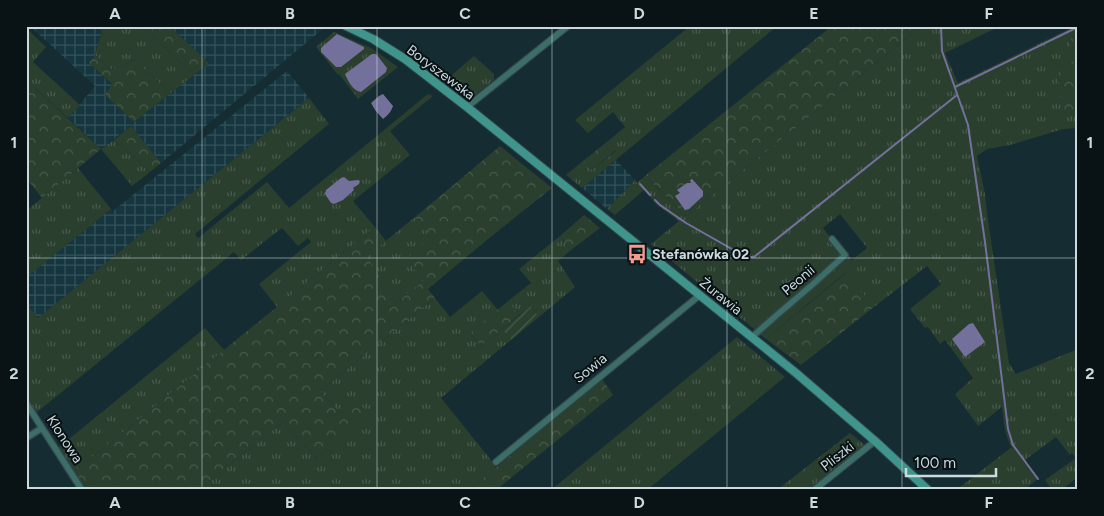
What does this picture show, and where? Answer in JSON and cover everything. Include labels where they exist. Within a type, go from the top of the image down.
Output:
[{"type":"main road","name":"Boryszewska","points":[[346,26],[405,59],[492,127]]},
{"type":"main road","name":"Żurawia","points":[[492,127],[796,373],[928,490]]},
{"type":"street","points":[[467,108],[568,26]]},
{"type":"street","name":"Peonii","points":[[752,337],[845,255],[832,239]]},
{"type":"street","name":"Sowia","points":[[496,462],[700,294]]},
{"type":"street","name":"Klonowa","points":[[26,403],[82,490]]},
{"type":"street","points":[[26,438],[42,428]]},
{"type":"street","name":"Pliszki","points":[[814,490],[875,442]]},
{"type":"shaded area","points":[[30,26],[98,26],[102,31],[95,55],[89,63],[112,85],[105,95],[134,122],[209,63],[169,26],[317,26],[324,28],[161,163],[131,126],[101,149],[68,118],[95,86]]},
{"type":"shaded area","points":[[287,71],[309,98],[38,318],[26,303],[26,277],[111,209],[113,211]]},
{"type":"shaded area","points":[[616,160],[635,180],[607,209],[582,188]]},
{"type":"green space","points":[[98,26],[141,26],[194,75],[171,93],[134,60],[111,69],[95,55],[102,31]]},
{"type":"green space","points":[[141,26],[169,26],[209,63],[194,75]]},
{"type":"green space","points":[[690,26],[777,26],[582,188],[566,175],[583,161],[592,170],[616,151],[608,141],[625,127],[613,112],[588,133],[575,120]]},
{"type":"green space","points":[[832,26],[922,26],[686,216],[646,175]]},
{"type":"green space","points":[[922,26],[1000,26],[945,53],[958,83],[1078,26],[1078,35],[1068,40],[1078,58],[1059,68],[1059,93],[1065,114],[1078,108],[1078,128],[1063,129],[1010,145],[987,149],[977,156],[985,194],[1009,363],[1016,374],[1078,349],[1078,477],[1061,490],[1052,490],[1045,480],[1076,458],[1072,453],[1070,455],[1056,437],[1025,460],[1039,478],[1024,490],[956,490],[1012,447],[1006,433],[1002,407],[978,426],[955,394],[973,378],[945,340],[940,344],[928,327],[925,328],[910,309],[941,284],[927,266],[874,307],[845,273],[766,339],[651,244],[679,221],[657,205],[644,190],[615,215],[607,209],[635,180],[637,183],[646,175],[686,216]],"holes":[[[840,214],[867,248],[852,260],[848,255],[844,258],[823,228]]]},
{"type":"green space","points":[[26,28],[46,47],[33,62],[80,105],[68,118],[26,80]]},
{"type":"green space","points":[[334,32],[371,48],[398,67],[358,99],[316,47]]},
{"type":"green space","points":[[1078,35],[1078,58],[1068,40]]},
{"type":"green space","points":[[95,55],[111,69],[134,60],[171,93],[134,122],[105,95],[112,84],[89,63]]},
{"type":"green space","points":[[474,56],[494,74],[494,80],[474,96],[467,97],[446,80]]},
{"type":"green space","points":[[1078,58],[1078,108],[1065,115],[1059,93],[1059,68]]},
{"type":"green space","points":[[26,80],[101,149],[42,198],[26,178]]},
{"type":"green space","points":[[428,94],[433,96],[390,131],[410,155],[353,201],[375,227],[277,307],[259,284],[311,242],[308,238],[298,246],[282,228],[241,260],[234,252],[36,413],[26,397],[26,303],[38,318],[309,98],[329,124],[195,234],[198,238],[267,182],[289,208]]},
{"type":"green space","points":[[131,126],[161,163],[150,172],[114,140]]},
{"type":"green space","points":[[114,140],[150,172],[132,186],[101,149]]},
{"type":"green space","points":[[608,141],[616,150],[592,170],[583,161]]},
{"type":"green space","points":[[500,146],[552,188],[428,289],[435,298],[320,391],[338,411],[354,397],[370,415],[316,458],[283,422],[198,490],[87,490],[74,472],[375,227],[386,241],[367,257],[396,303],[423,281],[405,258],[431,236],[415,217]]},
{"type":"green space","points":[[78,168],[111,209],[28,276],[26,273],[26,227],[28,225],[26,222],[26,211]]},
{"type":"green space","points":[[584,215],[600,228],[571,250],[560,236]]},
{"type":"green space","points":[[415,217],[432,236],[423,281],[396,303],[366,257]]},
{"type":"green space","points":[[560,236],[571,250],[558,261],[575,287],[539,317],[531,306],[519,315],[508,301],[531,283],[519,269]]},
{"type":"green space","points":[[846,273],[874,307],[801,365],[766,339]]},
{"type":"green space","points":[[482,291],[498,310],[470,333],[481,346],[502,329],[511,340],[441,398],[496,468],[469,490],[201,490],[200,488],[283,422],[316,458],[370,414],[338,411],[320,391],[435,298],[450,317]]},
{"type":"green space","points":[[508,301],[519,315],[481,346],[470,333]]},
{"type":"green space","points":[[531,306],[539,317],[511,340],[502,329]]},
{"type":"green space","points":[[205,328],[224,350],[74,472],[58,448]]},
{"type":"green space","points":[[737,337],[785,377],[647,490],[551,490]]},
{"type":"green space","points":[[602,379],[613,395],[496,490],[469,490]]},
{"type":"green space","points":[[850,433],[866,446],[810,490],[777,490]]},
{"type":"water","points":[[337,34],[364,47],[364,49],[341,67],[336,67],[321,52],[321,48]]},
{"type":"water","points":[[372,54],[376,54],[387,68],[386,72],[361,92],[358,91],[351,85],[345,74]]},
{"type":"water","points":[[383,94],[393,106],[383,119],[371,103]]},
{"type":"water","points":[[344,177],[349,181],[358,180],[360,181],[359,184],[343,200],[334,204],[331,203],[325,194],[326,190]]},
{"type":"water","points":[[692,179],[703,191],[703,196],[689,209],[685,210],[675,196],[680,193],[677,190],[687,183],[691,183],[690,180]]},
{"type":"water","points":[[973,323],[985,342],[965,357],[952,339],[969,324]]},
{"type":"waterway","points":[[941,26],[942,51],[968,125],[985,242],[1008,429],[1013,445],[1038,479]]},
{"type":"waterway","points":[[955,87],[1078,27]]},
{"type":"waterway","points":[[655,200],[686,223],[746,257],[754,257],[957,95]]},
{"type":"waterway","points":[[640,184],[650,195]]},
{"type":"place","name":"Stefanówka 02","points":[[637,254]]}]
